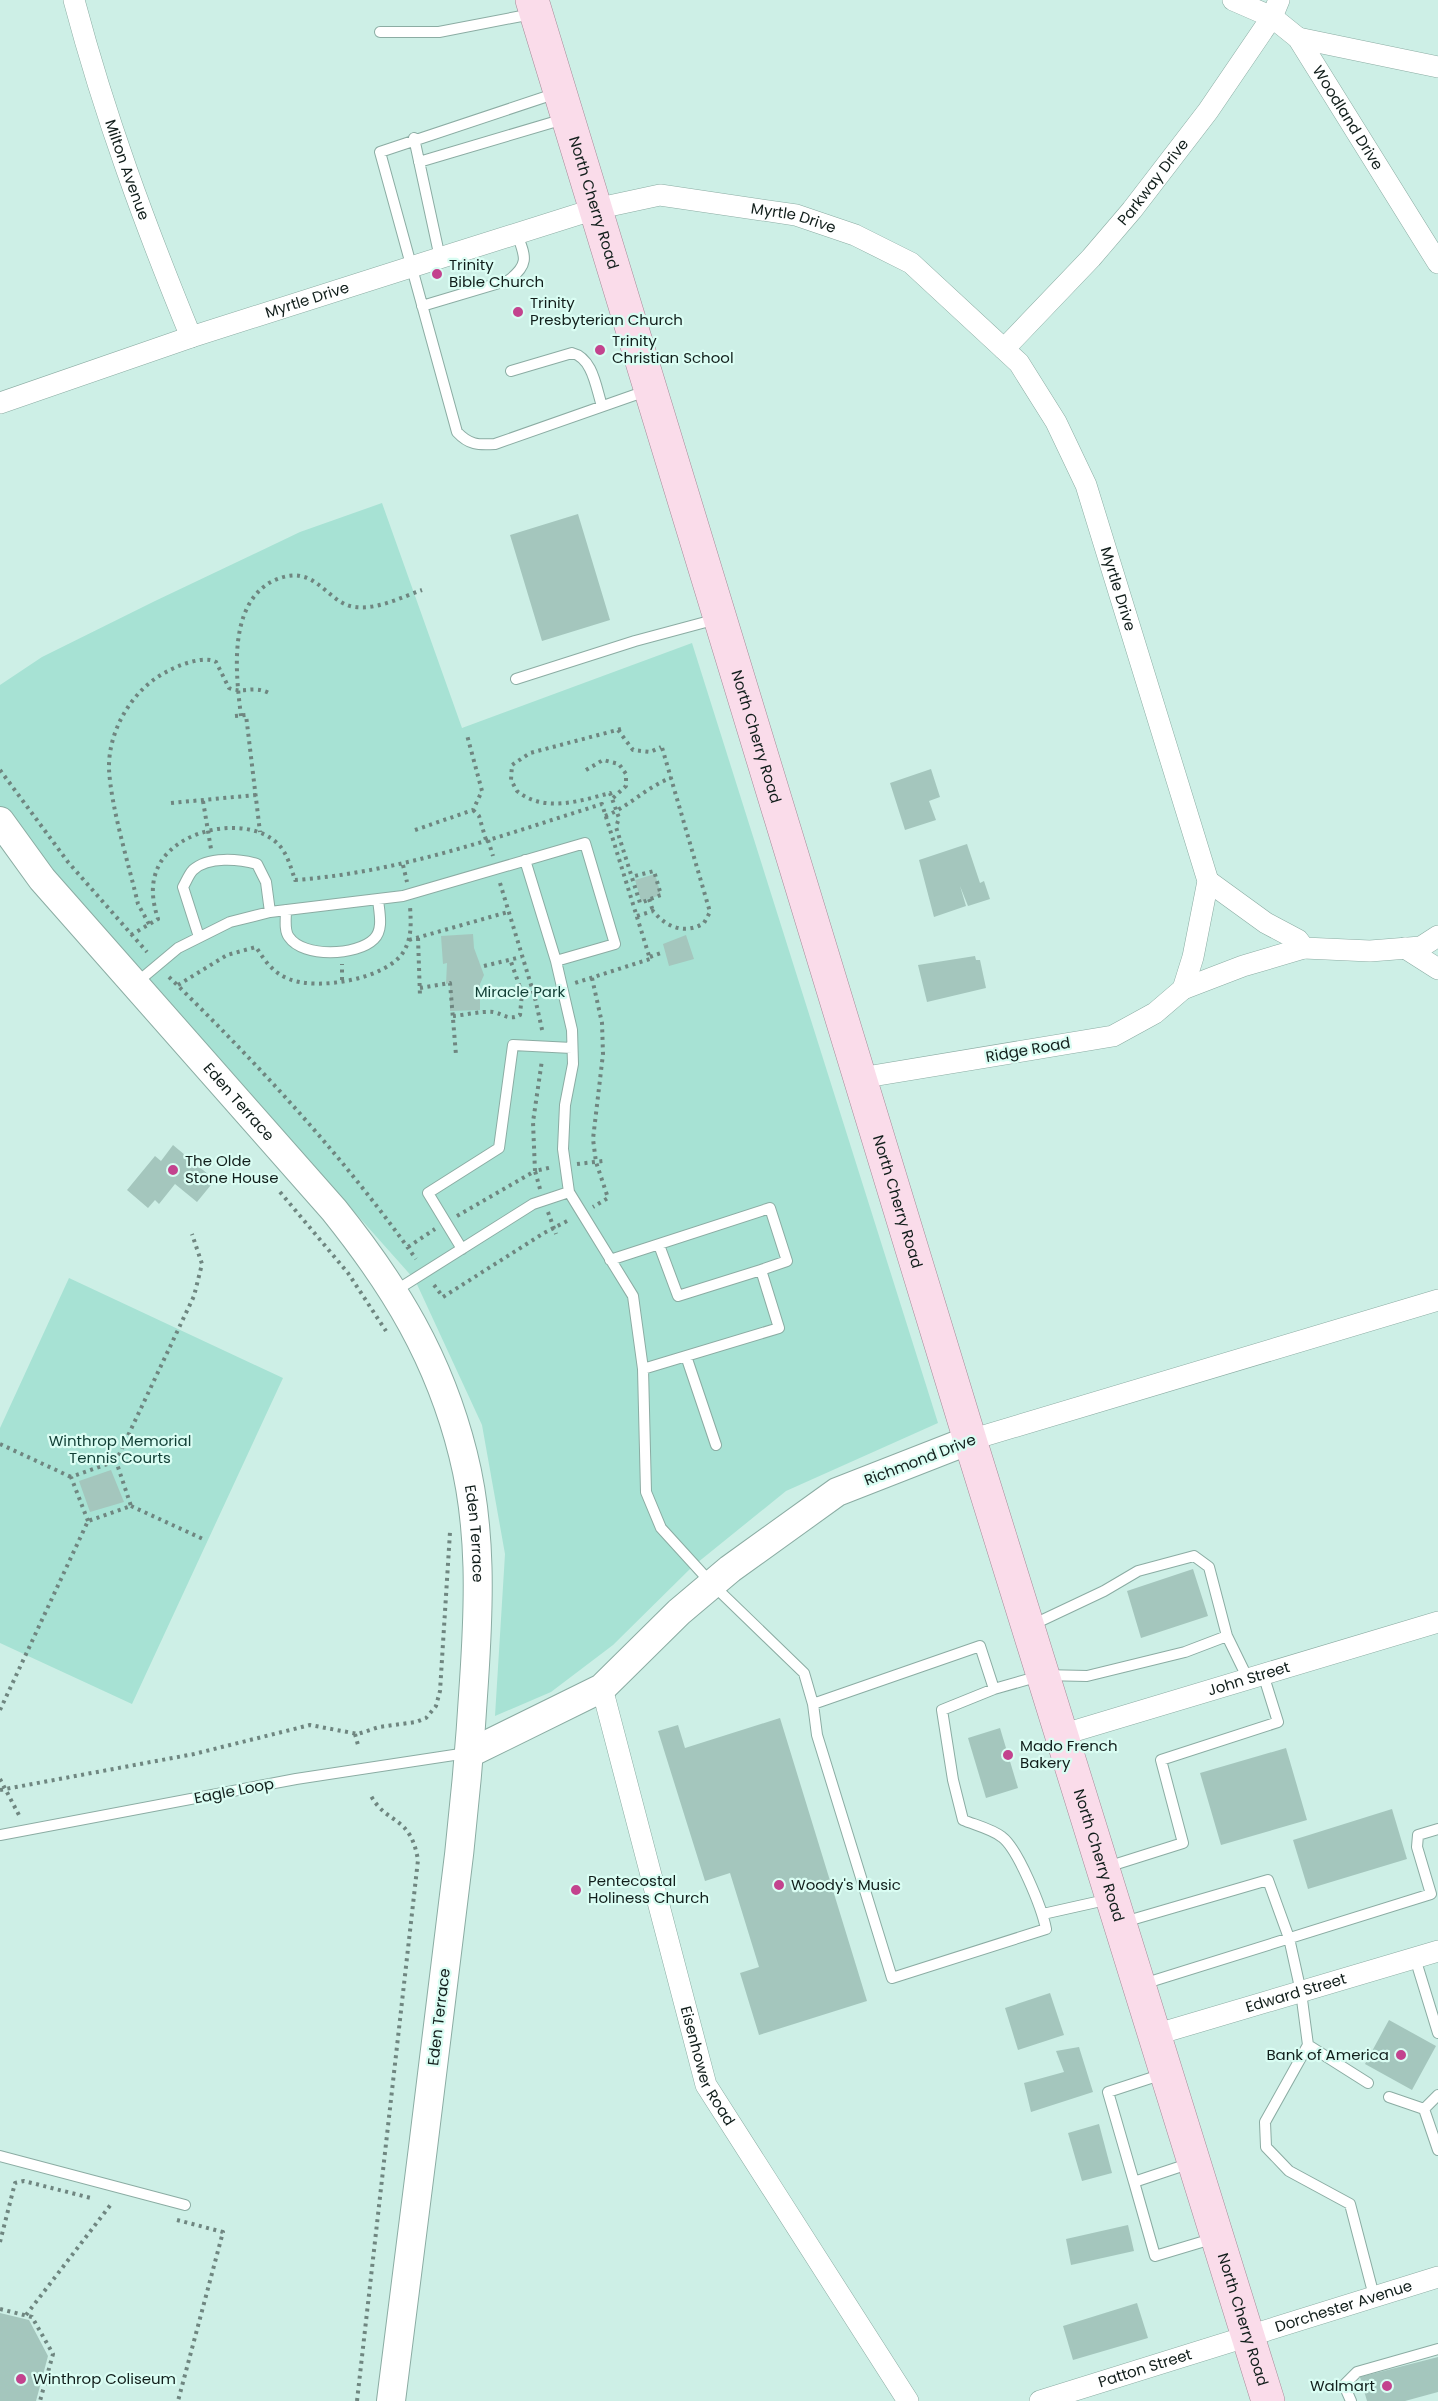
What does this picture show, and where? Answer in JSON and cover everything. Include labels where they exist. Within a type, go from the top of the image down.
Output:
[{"type":"main road","name":"North Cherry Road","points":[[534,7],[970,1440],[1268,2401]]},
{"type":"street","name":"Milton Avenue","points":[[74,0],[138,207],[191,337]]},
{"type":"street","name":"Woodland Drive","points":[[1233,0],[1276,8],[1298,38],[1438,263]]},
{"type":"street","name":"Parkway Drive","points":[[1004,349],[1132,210],[1208,111],[1276,8]]},
{"type":"street","points":[[1298,38],[1438,67]]},
{"type":"street","name":"Myrtle Drive","points":[[0,403],[191,337],[595,209],[660,195],[796,215],[855,235],[911,263],[1004,349],[1019,363],[1056,422],[1086,485],[1208,881]]},
{"type":"street","name":"Eden Terrace","points":[[0,821],[42,879],[334,1210],[377,1264],[413,1324],[442,1388],[463,1454],[476,1523],[480,1593],[470,1753],[391,2401]]},
{"type":"street","points":[[1184,989],[1193,957],[1208,881],[1266,923],[1298,940],[1304,948]]},
{"type":"street","name":"Ridge Road","points":[[860,1078],[1113,1036],[1155,1013],[1184,989],[1243,966],[1304,948],[1370,951],[1421,947],[1438,936]]},
{"type":"street","points":[[1405,948],[1438,969]]},
{"type":"street","name":"Richmond Drive","points":[[470,1753],[602,1688],[679,1612],[712,1584],[782,1529],[837,1492],[970,1440],[1438,1300]]},
{"type":"street","name":"John Street","points":[[1061,1735],[1438,1622]]},
{"type":"street","name":"Eisenhower Road","points":[[602,1688],[706,2085],[908,2401]]},
{"type":"street","name":"Edward Street","points":[[1154,2036],[1438,1951]]},
{"type":"street","name":"Dorchester Avenue","points":[[1249,2337],[1438,2277]]},
{"type":"street","name":"Patton Street","points":[[1040,2401],[1249,2337]]},
{"type":"lane","points":[[380,32],[439,32],[534,7]]},
{"type":"lane","points":[[564,105],[414,138],[380,152],[457,432],[465,441],[476,445],[495,444],[650,389]]},
{"type":"lane","points":[[419,162],[564,105]]},
{"type":"lane","points":[[414,138],[440,258]]},
{"type":"lane","points":[[422,306],[508,280],[520,272],[525,263],[517,234]]},
{"type":"lane","points":[[511,371],[572,352],[582,355],[588,362],[602,406]]},
{"type":"lane","points":[[516,679],[635,641],[720,619]]},
{"type":"lane","points":[[135,984],[178,948],[230,922],[270,912],[403,896],[585,843],[615,944],[556,962]]},
{"type":"lane","points":[[199,937],[183,887],[193,870],[216,861],[239,859],[257,864],[266,882],[270,912]]},
{"type":"lane","points":[[525,860],[568,1004],[573,1064],[565,1106],[562,1149],[569,1192],[633,1296],[643,1369],[646,1492],[661,1528],[712,1584],[804,1673],[813,1704],[817,1736],[892,1978],[1046,1929],[1043,1914],[1030,1881],[1003,1837],[963,1820],[953,1780],[942,1710],[994,1689],[1043,1675],[1087,1676],[1185,1652],[1227,1636]]},
{"type":"lane","points":[[286,910],[287,935],[297,947],[316,953],[360,948],[375,938],[381,924],[378,899]]},
{"type":"lane","points":[[462,1250],[428,1193],[499,1148],[513,1045],[572,1048]]},
{"type":"lane","points":[[394,1292],[533,1204],[569,1192]]},
{"type":"lane","points":[[610,1260],[770,1208],[787,1261],[678,1296],[659,1245]]},
{"type":"lane","points":[[643,1369],[779,1328],[761,1270]]},
{"type":"lane","points":[[686,1356],[716,1445]]},
{"type":"lane","points":[[1028,1627],[1104,1591],[1138,1570],[1194,1556],[1209,1567],[1227,1636],[1256,1677],[1278,1722],[1161,1760],[1183,1843],[1102,1868]]},
{"type":"lane","points":[[813,1704],[980,1646],[994,1689]]},
{"type":"lane","name":"Eagle Loop","points":[[0,1835],[296,1779],[470,1753]]},
{"type":"lane","points":[[1138,1985],[1435,1893],[1417,1847],[1418,1835],[1438,1829]]},
{"type":"lane","points":[[1043,1914],[1117,1911],[1268,1880],[1289,1938],[1301,1992],[1308,2045],[1265,2122],[1266,2146],[1289,2171],[1350,2204],[1374,2296]]},
{"type":"lane","points":[[1415,1958],[1438,2033]]},
{"type":"lane","points":[[1308,2045],[1368,2083]]},
{"type":"lane","points":[[1166,2073],[1108,2092],[1155,2256],[1218,2238]]},
{"type":"lane","points":[[1424,2109],[1438,2095]]},
{"type":"lane","points":[[1389,2097],[1424,2109]]},
{"type":"lane","points":[[1424,2109],[1438,2150]]},
{"type":"lane","points":[[0,2156],[185,2205]]},
{"type":"lane","points":[[1134,2181],[1194,2162]]},
{"type":"lane","points":[[1351,2401],[1344,2385],[1357,2372],[1438,2349]]},
{"type":"path","points":[[241,716],[237,658],[242,623],[255,595],[276,579],[301,576],[352,607],[373,606],[422,590]]},
{"type":"path","points":[[149,924],[138,904],[112,786],[110,759],[116,730],[135,697],[151,682],[185,664],[213,660],[229,688],[238,690],[257,687],[269,693]]},
{"type":"path","points":[[235,716],[246,715],[260,832]]},
{"type":"path","points":[[632,877],[654,871],[662,895],[650,899],[640,903],[616,827],[619,823],[617,811],[610,793],[566,804],[538,802],[517,791],[511,780],[510,768],[530,753],[619,730],[633,750],[650,752],[661,746],[710,912],[708,918],[700,925],[677,928],[664,923],[653,911],[650,899]]},
{"type":"path","points":[[415,830],[473,810],[482,791],[467,735]]},
{"type":"path","points":[[586,770],[603,760],[620,764],[626,774],[626,786],[612,798]]},
{"type":"path","points":[[0,770],[68,862],[147,952]]},
{"type":"path","points":[[605,816],[617,811],[642,792],[671,778]]},
{"type":"path","points":[[171,803],[256,795]]},
{"type":"path","points":[[203,801],[207,831]]},
{"type":"path","points":[[473,810],[478,816],[493,856]]},
{"type":"path","points":[[403,865],[408,883]]},
{"type":"path","points":[[637,916],[653,911]]},
{"type":"path","points":[[409,940],[508,912]]},
{"type":"path","points":[[131,935],[158,919]]},
{"type":"path","points":[[417,938],[420,996]]},
{"type":"path","points":[[650,957],[664,952]]},
{"type":"path","points":[[484,966],[521,957]]},
{"type":"path","points":[[453,1016],[493,1012],[503,1018],[520,1015],[522,993],[510,959]]},
{"type":"path","points":[[170,977],[305,1116],[379,1206],[416,1259]]},
{"type":"path","points":[[591,1208],[608,1198],[596,1162],[594,1116],[603,1054],[602,1023],[592,978]]},
{"type":"path","points":[[420,988],[450,983],[456,1055]]},
{"type":"path","points":[[577,1164],[603,1161]]},
{"type":"path","points":[[540,1190],[535,1171],[554,1167]]},
{"type":"path","points":[[280,1192],[348,1274],[387,1332]]},
{"type":"path","points":[[548,1211],[556,1234]]},
{"type":"path","points":[[434,1285],[443,1297],[572,1219]]},
{"type":"path","points":[[130,1506],[116,1461],[194,1296],[202,1264],[192,1234]]},
{"type":"path","points":[[0,1444],[71,1477],[88,1521]]},
{"type":"path","points":[[71,1477],[116,1461]]},
{"type":"path","points":[[0,1710],[88,1521],[130,1506],[203,1539]]},
{"type":"path","points":[[2,1789],[194,1754],[310,1725],[355,1734],[426,1718],[436,1706],[440,1691],[445,1644],[451,1528]]},
{"type":"path","points":[[355,1734],[358,1744]]},
{"type":"path","points":[[0,1779],[2,1789],[22,1820]]},
{"type":"path","points":[[357,2401],[418,1860],[410,1832],[381,1809],[371,1796]]},
{"type":"path","points":[[0,2242],[15,2182],[24,2181],[123,2206]]},
{"type":"path","points":[[26,2315],[112,2203]]},
{"type":"path","points":[[167,2218],[223,2232],[178,2401]]},
{"type":"path","points":[[0,2309],[32,2317],[52,2354],[40,2401]]},
{"type":"green space","name":"Miracle Park","points":[[382,503],[462,728],[692,643],[938,1423],[786,1491],[692,1567],[613,1645],[551,1692],[495,1716],[505,1554],[482,1425],[415,1280],[0,814],[0,685],[42,657],[155,601],[300,532]]},
{"type":"green space","name":"Winthrop Memorial Tennis Courts","points":[[69,1278],[283,1378],[132,1704],[0,1643],[0,1428]]},
{"type":"building","points":[[578,514],[610,620],[542,641],[510,535]]},
{"type":"building","points":[[931,769],[940,797],[929,801],[936,820],[905,830],[890,783]]},
{"type":"building","points":[[967,844],[980,883],[984,881],[990,899],[968,906],[960,886],[966,906],[934,917],[919,860]]},
{"type":"building","points":[[655,874],[661,895],[641,901],[635,880]]},
{"type":"building","points":[[473,934],[474,948],[484,975],[480,984],[480,1010],[450,1011],[450,983],[446,984],[447,963],[443,964],[441,936]]},
{"type":"building","points":[[686,935],[694,959],[669,966],[663,944]]},
{"type":"building","points":[[975,956],[976,960],[980,960],[986,988],[927,1002],[918,965]]},
{"type":"building","name":"The Olde Stone House","points":[[173,1145],[215,1180],[197,1202],[175,1184],[159,1204],[155,1200],[148,1208],[127,1190],[155,1156],[161,1161]]},
{"type":"building","points":[[111,1470],[124,1502],[90,1512],[79,1481]]},
{"type":"building","points":[[1193,1569],[1208,1616],[1141,1638],[1127,1591]]},
{"type":"building","points":[[780,1718],[867,2001],[759,2035],[740,1973],[759,1967],[730,1873],[705,1881],[658,1731],[678,1725],[685,1748]]},
{"type":"building","points":[[1000,1728],[1018,1788],[986,1798],[968,1738]]},
{"type":"building","points":[[1286,1748],[1307,1820],[1221,1845],[1200,1773]]},
{"type":"building","points":[[1392,1809],[1407,1859],[1308,1889],[1293,1840]]},
{"type":"building","points":[[1050,1993],[1064,2035],[1018,2050],[1005,2008]]},
{"type":"building","name":"Bank of America","points":[[1389,2020],[1436,2046],[1412,2090],[1365,2064]]},
{"type":"building","points":[[1079,2047],[1093,2092],[1031,2112],[1024,2083],[1064,2072],[1056,2051]]},
{"type":"building","points":[[1099,2124],[1112,2173],[1082,2181],[1068,2133]]},
{"type":"building","points":[[1128,2225],[1134,2251],[1071,2265],[1066,2239]]},
{"type":"building","points":[[1137,2303],[1148,2338],[1073,2360],[1063,2326]]},
{"type":"building","name":"Winthrop Coliseum","points":[[0,2313],[29,2320],[48,2356],[36,2401],[0,2401]]},
{"type":"building","points":[[1438,2357],[1438,2392],[1405,2401],[1367,2401],[1360,2377]]},
{"type":"place","name":"Trinity Bible Church","points":[[437,274]]},
{"type":"place","name":"Trinity Presbyterian Church","points":[[518,312]]},
{"type":"place","name":"Trinity Christian School","points":[[600,350]]},
{"type":"place","name":"The Olde Stone House","points":[[173,1170]]},
{"type":"place","name":"Mado French Bakery","points":[[1008,1755]]},
{"type":"place","name":"Woody's Music","points":[[779,1885]]},
{"type":"place","name":"Pentecostal Holiness Church","points":[[576,1890]]},
{"type":"place","name":"Bank of America","points":[[1401,2055]]},
{"type":"place","name":"Winthrop Coliseum","points":[[21,2379]]},
{"type":"place","name":"Walmart","points":[[1387,2386]]}]
